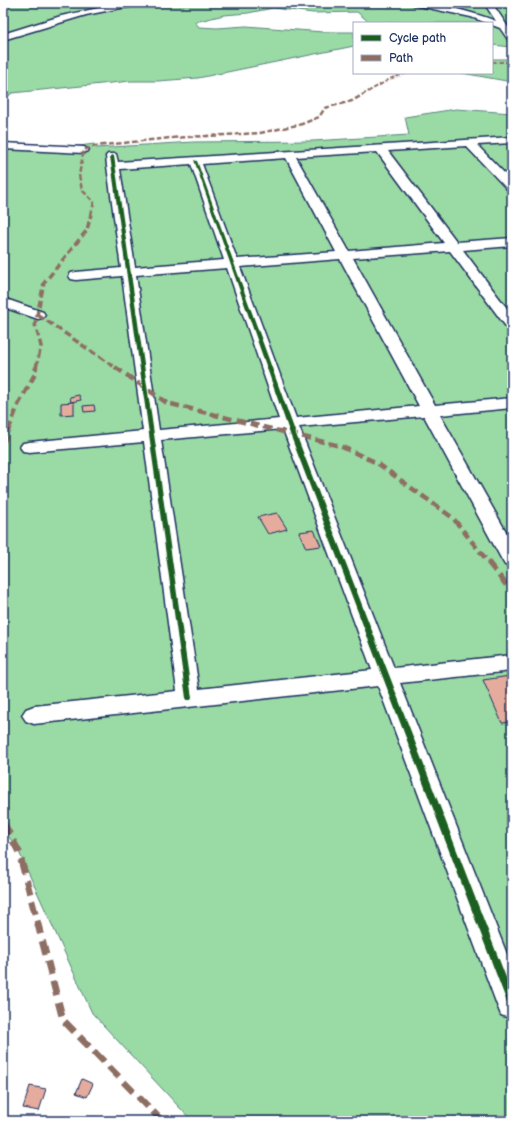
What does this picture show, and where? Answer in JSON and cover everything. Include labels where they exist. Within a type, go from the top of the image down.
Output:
[{"type":"street","points":[[3,37],[17,34],[52,21],[103,8],[144,3]]},
{"type":"street","points":[[414,3],[473,15],[492,22]]},
{"type":"street","points":[[488,3],[512,39]]},
{"type":"street","points":[[493,22],[503,26]]},
{"type":"street","points":[[189,698],[112,161],[195,161],[512,140]]},
{"type":"street","points":[[468,142],[512,188]]},
{"type":"street","points":[[3,146],[84,150]]},
{"type":"street","points":[[380,148],[512,325]]},
{"type":"street","points":[[289,154],[512,560]]},
{"type":"street","points":[[195,161],[289,424],[512,1005]]},
{"type":"street","points":[[76,276],[512,242]]},
{"type":"street","points":[[3,302],[38,315]]},
{"type":"street","points":[[29,447],[512,403]]},
{"type":"street","points":[[34,715],[512,664]]},
{"type":"green space","points":[[3,3],[512,3],[512,47],[493,45],[493,22],[369,22],[357,12],[313,13],[273,8],[248,13],[224,15],[195,22],[199,27],[217,28],[246,26],[323,32],[353,32],[353,46],[198,78],[158,81],[131,81],[12,93],[3,101]]},
{"type":"green space","points":[[493,59],[512,59],[512,82],[468,74],[493,74]]},
{"type":"green space","points":[[456,109],[512,113],[512,1121],[192,1121],[92,1013],[19,852],[3,828],[3,142],[72,147],[94,144],[96,148],[194,142],[313,141],[409,135],[405,117]]},
{"type":"building","points":[[79,395],[81,400],[71,402],[70,397]]},
{"type":"building","points":[[74,402],[74,414],[61,415],[61,403]]},
{"type":"building","points":[[94,405],[95,411],[84,412],[83,406]]},
{"type":"building","points":[[277,513],[287,529],[268,534],[258,517]]},
{"type":"building","points":[[314,530],[321,546],[306,548],[299,532]]},
{"type":"building","points":[[510,676],[512,680],[512,722],[502,723],[483,680]]},
{"type":"building","points":[[82,1079],[93,1084],[87,1097],[76,1093]]},
{"type":"building","points":[[30,1086],[46,1089],[39,1111],[23,1108]]},
{"type":"marked path","points":[[493,62],[512,62]]},
{"type":"marked path","points":[[3,444],[18,405],[35,374],[41,346],[35,324],[44,283],[87,230],[94,202],[82,190],[79,175],[84,150],[95,146],[170,138],[260,133],[302,124],[319,117],[325,108],[352,101],[392,78],[404,74]]},
{"type":"marked path","points":[[38,315],[167,403],[340,446],[377,463],[453,518],[512,592]]},
{"type":"marked path","points":[[3,822],[19,852],[63,1020],[162,1121]]},
{"type":"cycle path","points":[[112,156],[189,698]]},
{"type":"cycle path","points":[[195,161],[293,434],[512,1005]]}]
